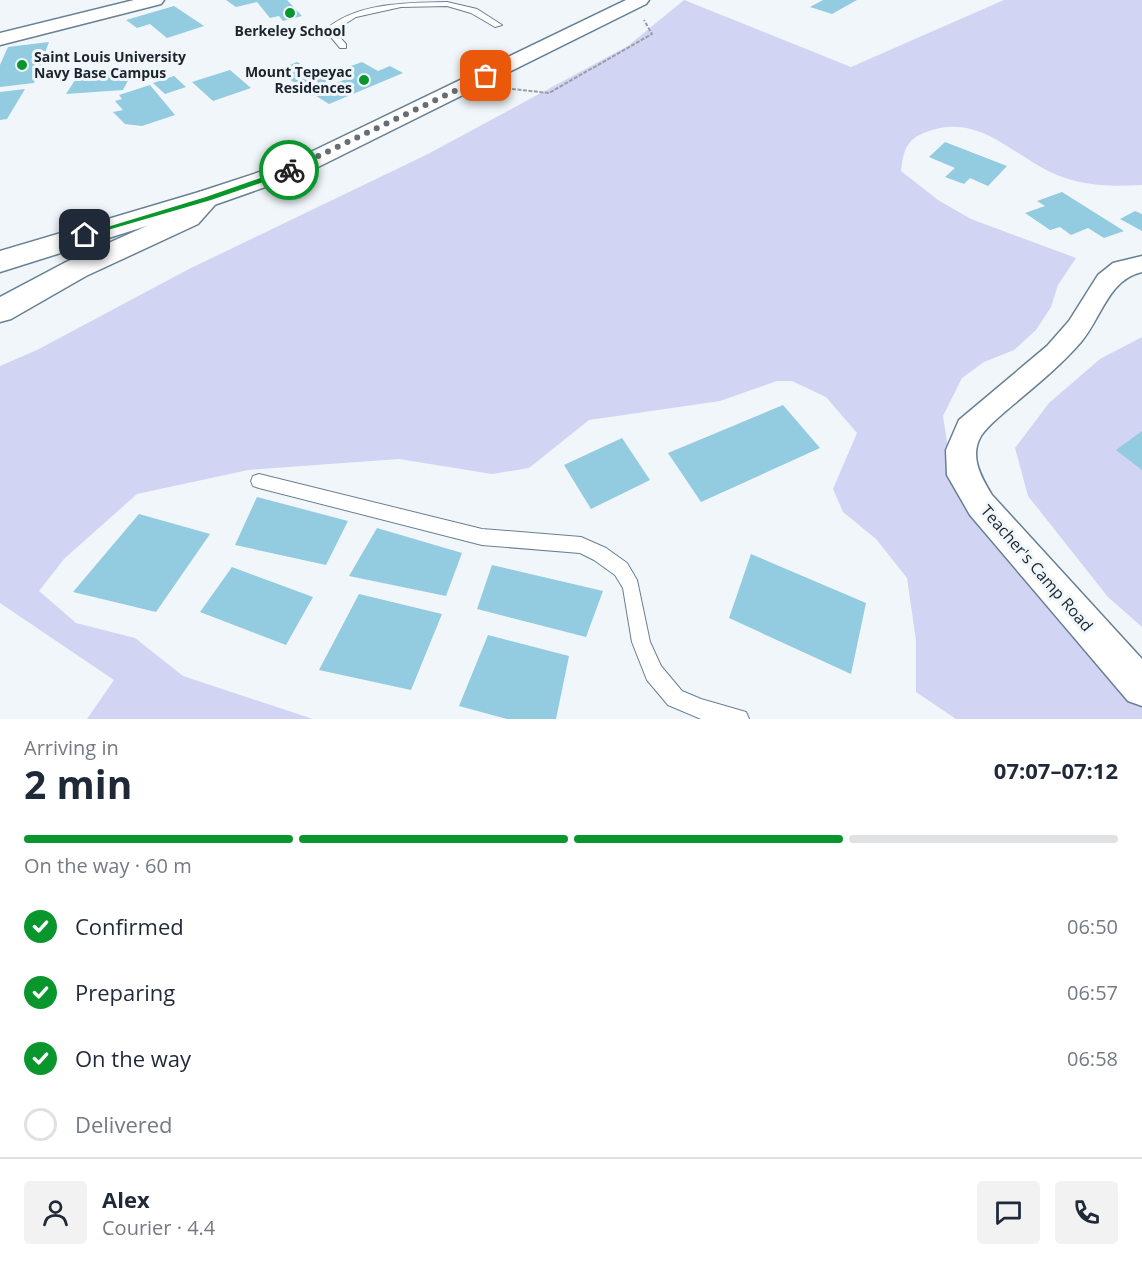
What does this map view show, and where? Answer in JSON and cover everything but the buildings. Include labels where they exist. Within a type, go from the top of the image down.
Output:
[{"type":"main road","points":[[0,39],[155,0]]},
{"type":"main road","points":[[0,262],[23,253],[208,198],[299,167],[641,8]]},
{"type":"main road","points":[[0,311],[76,269],[188,218],[208,198]]},
{"type":"street","name":"Teacher's Camp Road","points":[[1142,264],[1121,270],[1107,281],[1078,328],[1030,377],[988,410],[969,429],[962,450],[963,476],[981,505],[1142,687]]},
{"type":"lane","points":[[343,46],[329,30],[354,15],[401,5],[447,4],[474,11],[498,25]]},
{"type":"lane","points":[[258,481],[482,537],[581,545],[600,554],[621,569],[631,586],[641,642],[654,673],[675,698],[700,709],[739,719]]},
{"type":"path","points":[[510,89],[549,93],[652,34],[641,8]]},
{"type":"shaded area","points":[[684,0],[851,67],[1004,0],[1142,0],[1142,185],[1112,186],[1065,178],[1047,171],[982,133],[965,128],[946,127],[914,138],[905,152],[901,171],[938,200],[971,219],[1076,258],[1058,285],[1051,307],[1036,330],[1014,350],[984,362],[962,378],[943,416],[951,467],[1023,573],[1071,636],[1142,707],[1142,719],[956,719],[916,692],[916,641],[907,578],[876,539],[843,512],[833,489],[857,433],[826,397],[792,381],[777,381],[720,401],[589,420],[529,468],[492,474],[399,459],[248,470],[137,494],[64,559],[39,591],[76,623],[135,638],[183,676],[313,719],[87,719],[114,680],[0,603],[0,366],[37,350],[189,269],[428,154],[628,46]]},
{"type":"shaded area","points":[[1142,337],[1142,627],[1108,597],[1028,496],[1015,448],[1049,403],[1100,359]]},
{"type":"way so far","points":[[289,170],[486,76]]},
{"type":"place","name":"Berkeley School","points":[[290,13]]},
{"type":"place","name":"Saint Louis University Navy Base Campus","points":[[22,65]]},
{"type":"place","name":"Mount Tepeyac Residences","points":[[364,80]]},
{"type":"route","points":[[85,235],[208,198],[289,170]]}]
